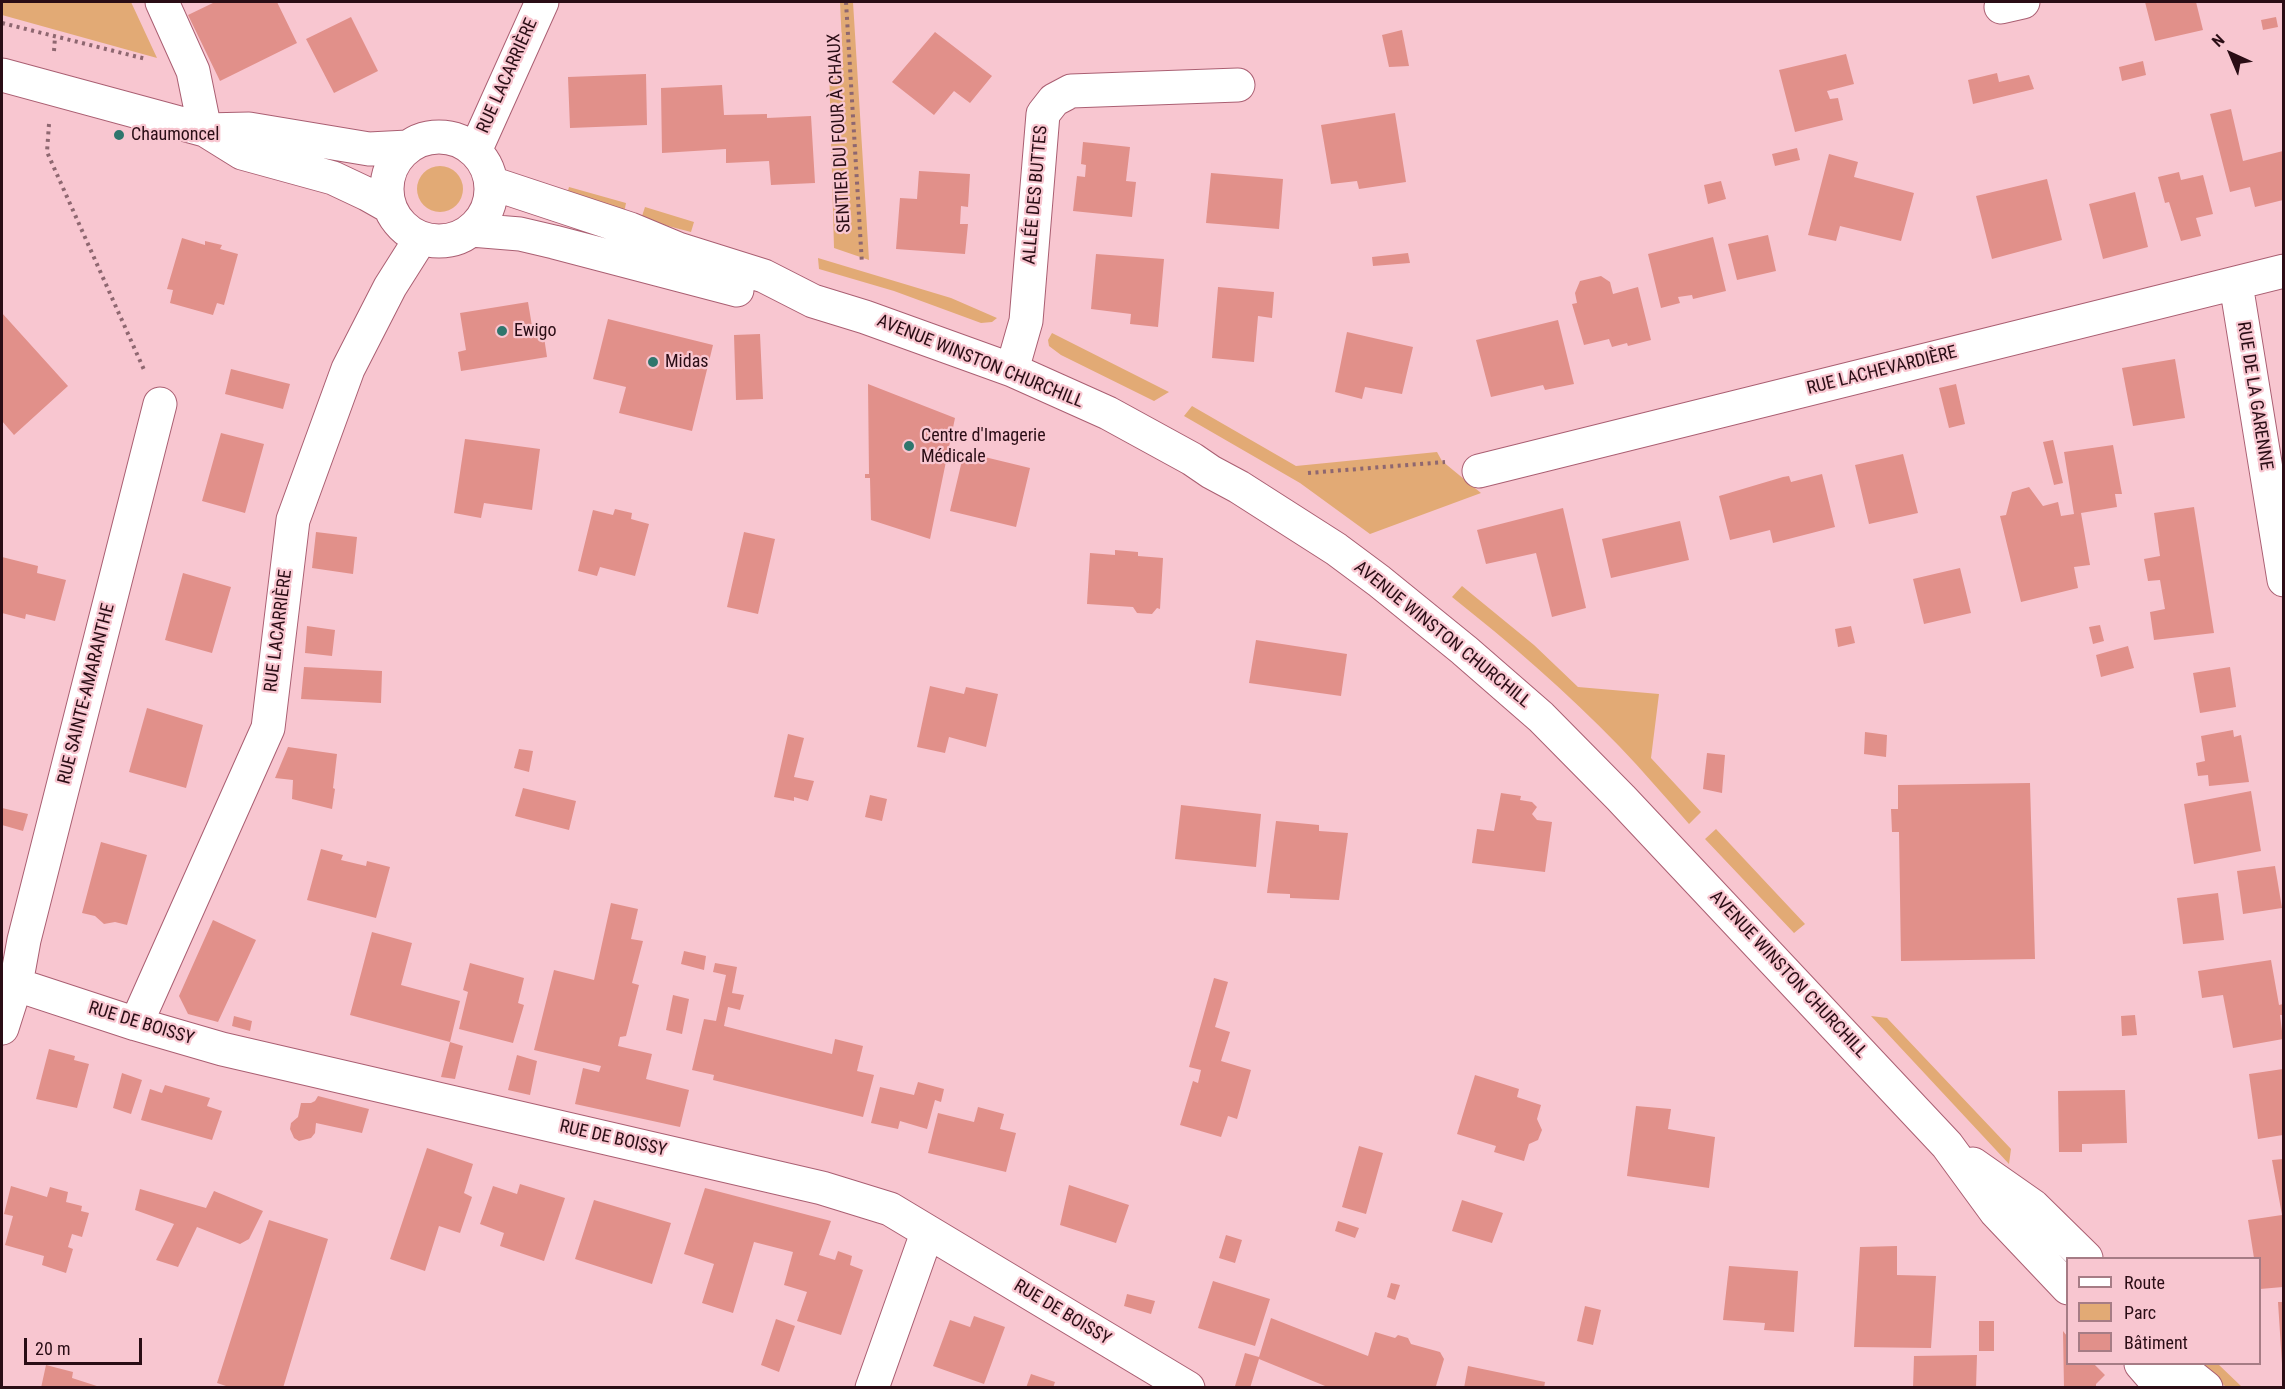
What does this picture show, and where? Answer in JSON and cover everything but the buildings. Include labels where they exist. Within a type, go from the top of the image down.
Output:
[{"type":"street","points":[[162,2],[193,71],[205,130],[242,153],[333,178],[390,207]]},
{"type":"street","name":"RUE LACARRIÈRE","points":[[475,151],[542,2]]},
{"type":"street","points":[[2,75],[205,130],[249,129],[369,150],[408,147]]},
{"type":"street","name":"ALLÉE DES BUTTES","points":[[1012,370],[1026,321],[1043,114],[1054,100],[1071,91],[1238,85]]},
{"type":"street","points":[[442,137],[460,142],[475,151],[485,166],[491,183],[490,200],[483,216],[471,230],[456,239],[438,241],[421,238],[408,231],[397,220],[386,192],[388,177],[395,160],[408,147],[424,139],[442,137]]},
{"type":"street","name":"AVENUE WINSTON CHURCHILL","points":[[491,183],[630,229],[678,249],[764,276],[813,301],[865,317],[1012,370],[1108,413],[1239,487],[1336,549],[1464,650],[1541,717],[1621,798],[1947,1145],[1996,1212],[2066,1287]]},
{"type":"street","name":"AVENUE WINSTON CHURCHILL","points":[[471,230],[520,234],[757,295],[813,301]]},
{"type":"street","name":"RUE LACARRIÈRE","points":[[136,1024],[268,728],[292,520],[348,369],[390,287],[421,238]]},
{"type":"street","name":"RUE LACHEVARDIÈRE","points":[[1479,471],[2283,271]]},
{"type":"street","name":"RUE DE LA GARENNE","points":[[2236,284],[2283,580]]},
{"type":"street","name":"RUE SAINTE-AMARANTHE","points":[[2,1028],[9,982],[24,940],[160,404]]},
{"type":"street","name":"RUE DE BOISSY","points":[[9,982],[136,1024],[222,1049],[822,1188],[890,1209],[1188,1388]]},
{"type":"street","name":"AVENUE WINSTON CHURCHILL","points":[[1947,1145],[2033,1206],[2085,1257]]},
{"type":"street","points":[[872,1388],[927,1233]]},
{"type":"street","points":[[2142,1365],[2162,1388]]},
{"type":"street","points":[[2177,1365],[2206,1388]]},
{"type":"path","name":"SENTIER DU FOUR À CHAUX","points":[[846,2],[862,264]]},
{"type":"path","points":[[2,23],[193,71]]},
{"type":"path","points":[[55,37],[53,89],[46,152],[160,404]]},
{"type":"path","points":[[1308,473],[1442,461],[1479,471]]},
{"type":"green space","points":[[2,2],[131,2],[157,58],[2,15]]},
{"type":"green space","points":[[840,2],[853,2],[869,260],[834,248],[829,66],[843,65]]},
{"type":"green space","points":[[440,166],[456,173],[463,189],[456,205],[440,212],[424,205],[417,189],[424,173]]},
{"type":"green space","points":[[569,187],[626,203],[624,213],[566,198]]},
{"type":"green space","points":[[645,207],[694,222],[691,232],[641,219]]},
{"type":"green space","points":[[818,258],[951,298],[997,318],[992,322],[981,323],[894,291],[819,269]]},
{"type":"green space","points":[[1052,333],[1169,392],[1154,401],[1061,355],[1049,346],[1048,340]]},
{"type":"green space","points":[[1192,406],[1296,466],[1437,452],[1442,461],[1481,493],[1370,534],[1300,483],[1184,416]]},
{"type":"green space","points":[[1462,586],[1534,645],[1578,687],[1659,694],[1651,758],[1701,812],[1689,824],[1628,755],[1579,706],[1517,650],[1452,597]]},
{"type":"green space","points":[[1716,829],[1805,924],[1794,933],[1705,839]]},
{"type":"green space","points":[[1871,1016],[1887,1018],[2011,1149],[2009,1164]]},
{"type":"green space","points":[[2202,1365],[2219,1365],[2242,1387],[2226,1387]]},
{"type":"place","name":"Chaumoncel","points":[[119,135]]},
{"type":"place","name":"Ewigo","points":[[502,331]]},
{"type":"place","name":"Midas","points":[[653,362]]},
{"type":"place","name":"Centre d'Imagerie Médicale","points":[[909,446]]}]
